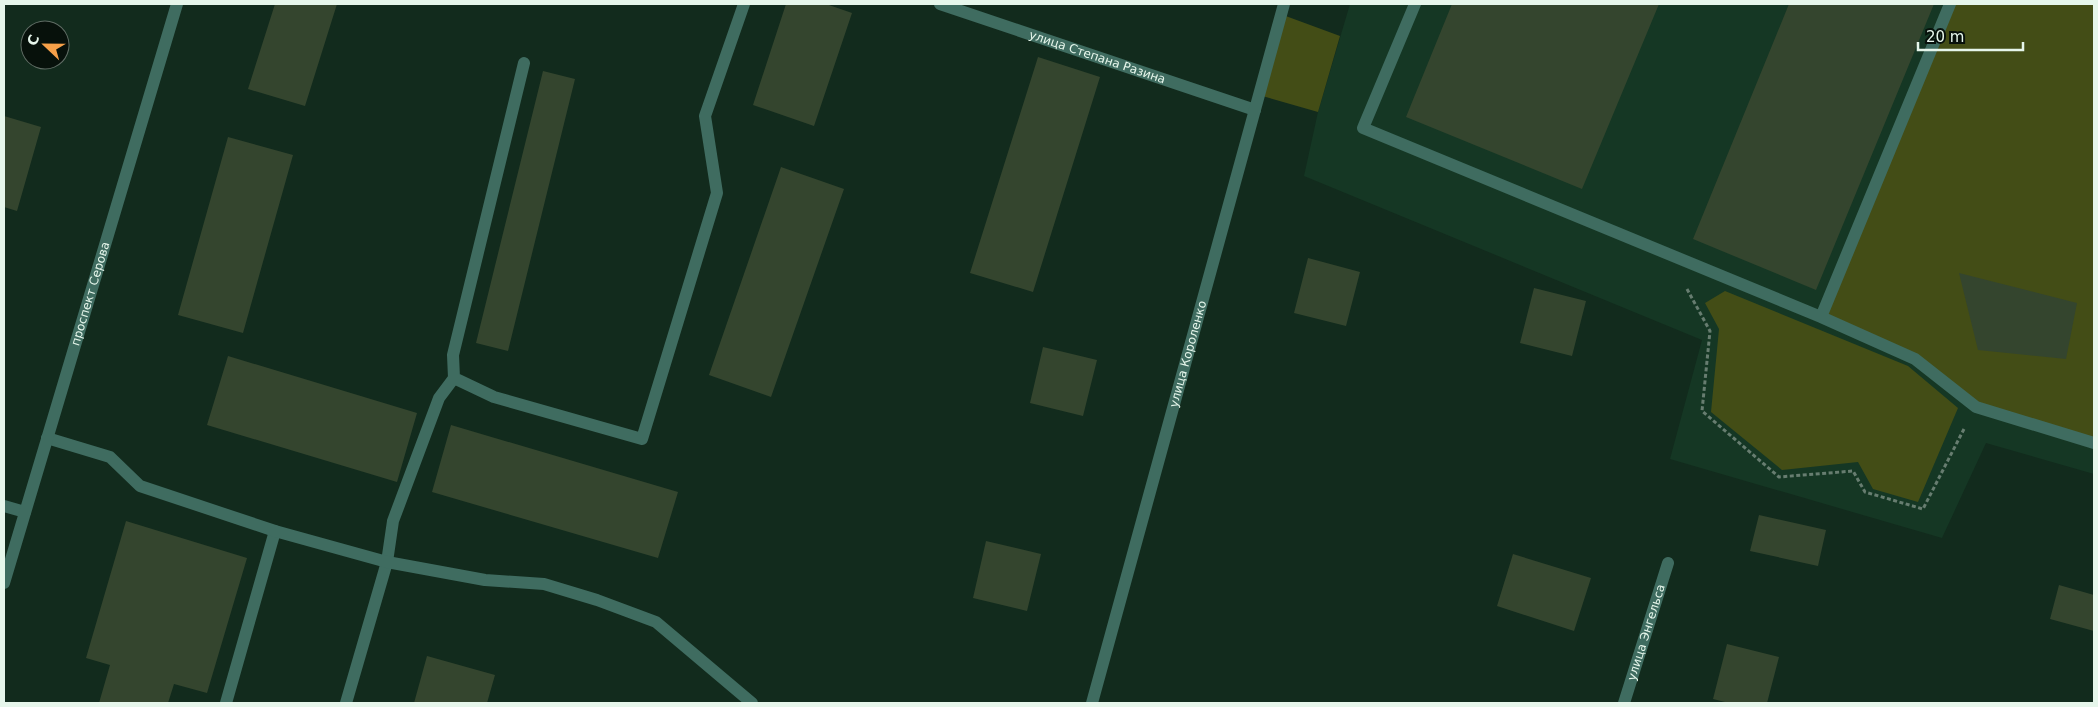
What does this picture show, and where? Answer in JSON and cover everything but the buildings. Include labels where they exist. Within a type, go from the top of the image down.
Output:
[{"type":"street","name":"проспект Серова","points":[[4,583],[177,4]]},
{"type":"street","points":[[454,378],[494,397],[642,439],[717,193],[705,116],[744,4]]},
{"type":"street","name":"улица Степана Разина","points":[[940,4],[1255,110]]},
{"type":"street","name":"улица Короленко","points":[[1092,703],[1284,4]]},
{"type":"street","points":[[1415,4],[1363,128],[1821,317],[1915,359],[1976,407],[2094,443]]},
{"type":"street","points":[[1821,317],[1950,4]]},
{"type":"street","points":[[346,703],[387,562],[393,520],[439,398],[454,378],[453,355],[524,63]]},
{"type":"street","points":[[47,438],[110,457],[140,486],[275,531],[387,562],[485,580],[544,584],[597,600],[656,622],[752,703]]},
{"type":"street","points":[[4,506],[25,512]]},
{"type":"street","points":[[226,703],[275,531]]},
{"type":"street","name":"улица Энгельса","points":[[1624,703],[1668,563]]},
{"type":"path","points":[[1668,254],[1710,331],[1702,411],[1779,477],[1853,470],[1865,492],[1923,509],[1976,407]]},
{"type":"shaded area","points":[[1350,4],[2094,4],[2094,474],[1986,443],[1942,538],[1670,459],[1702,340],[1304,176],[1318,112]]},
{"type":"green space","points":[[1950,4],[2094,4],[2094,443],[1976,407],[1915,359],[1821,317]]},
{"type":"green space","points":[[1283,15],[1340,36],[1318,112],[1259,95]]},
{"type":"green space","points":[[1725,291],[1908,366],[1958,408],[1918,502],[1873,489],[1858,462],[1782,470],[1711,412],[1719,329],[1705,303]]}]
